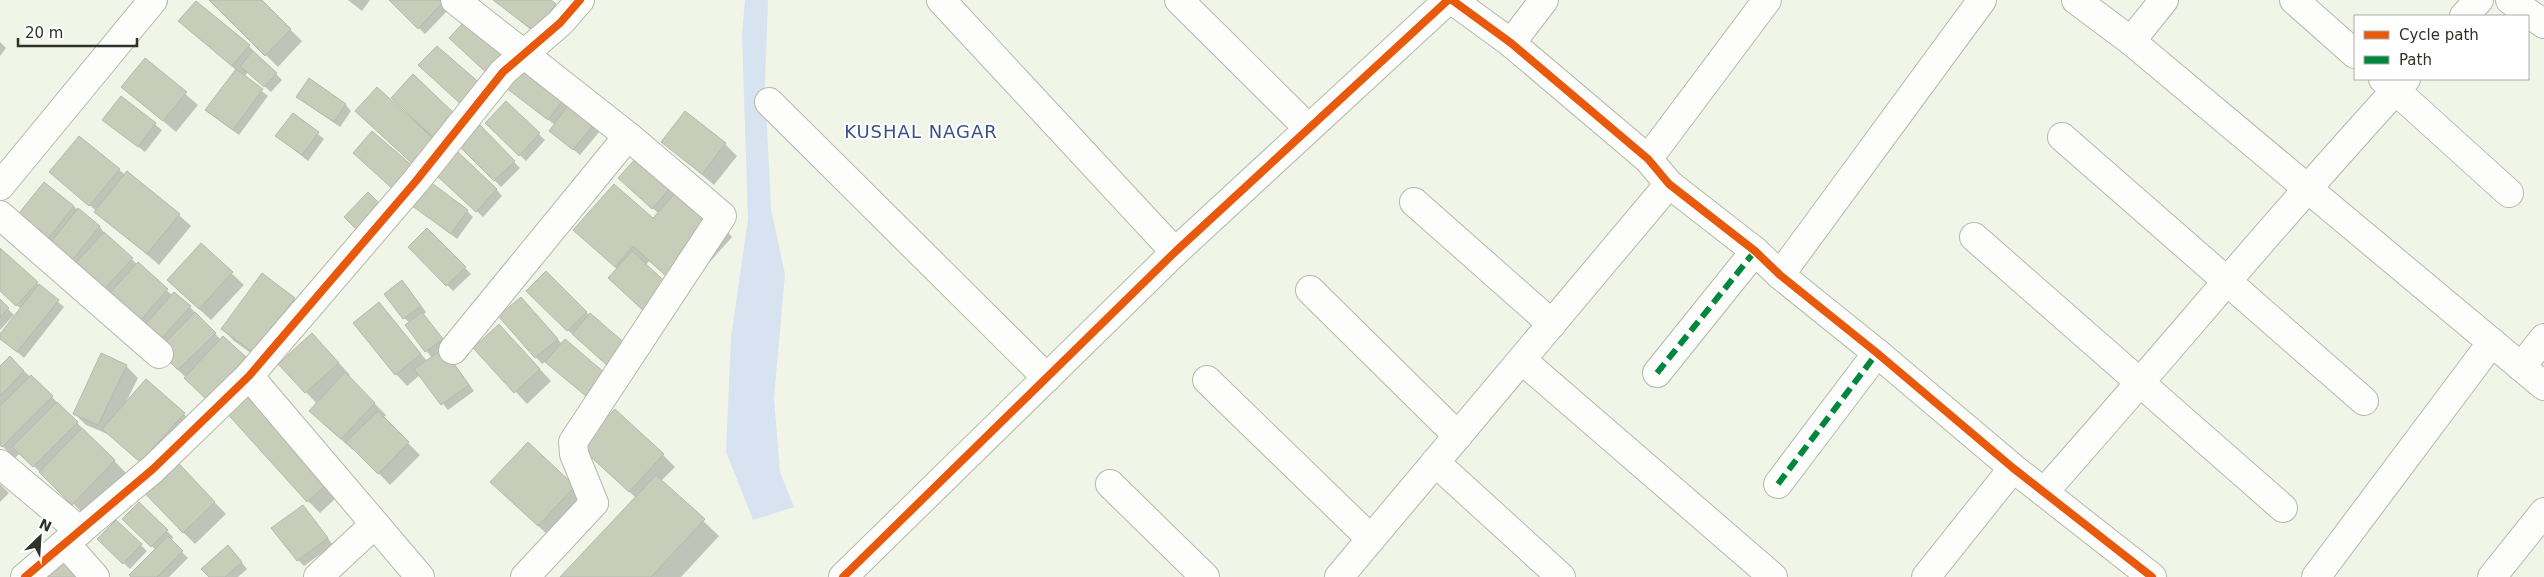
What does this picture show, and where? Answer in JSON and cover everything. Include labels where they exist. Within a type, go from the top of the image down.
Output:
[{"type":"street","points":[[0,186],[153,0]]},
{"type":"street","points":[[454,0],[628,136],[722,216],[573,442],[574,454],[594,503],[525,577]]},
{"type":"street","points":[[25,577],[153,469],[249,376],[416,181],[503,72],[560,23],[580,0]]},
{"type":"street","points":[[941,0],[1175,252]]},
{"type":"street","points":[[1179,0],[1308,128]]},
{"type":"street","points":[[843,577],[1175,252],[1448,0]]},
{"type":"street","points":[[1452,0],[1511,42],[1648,159],[1669,184],[1755,251],[1780,275],[1877,353],[2013,468],[2152,577]]},
{"type":"street","points":[[1511,42],[1544,0]]},
{"type":"street","points":[[1648,159],[1767,0]]},
{"type":"street","points":[[1780,275],[1982,0]]},
{"type":"street","points":[[2076,0],[2131,42],[2544,386]]},
{"type":"street","points":[[2131,42],[2164,0]]},
{"type":"street","points":[[2294,0],[2354,53]]},
{"type":"street","points":[[2465,15],[2479,0]]},
{"type":"street","points":[[2510,0],[2544,24]]},
{"type":"street","points":[[2044,492],[2140,384],[2226,279],[2395,83],[2509,194]]},
{"type":"street","points":[[769,102],[1047,378]]},
{"type":"street","points":[[453,350],[628,136]]},
{"type":"street","points":[[2062,137],[2364,401]]},
{"type":"street","points":[[1341,576],[1669,184]]},
{"type":"street","points":[[1414,202],[1552,324]]},
{"type":"street","points":[[0,215],[158,354]]},
{"type":"street","points":[[1974,237],[2283,508]]},
{"type":"street","points":[[1657,373],[1755,251]]},
{"type":"street","points":[[1310,290],[1458,436]]},
{"type":"street","points":[[2521,367],[2544,338]]},
{"type":"street","points":[[2316,577],[2492,342]]},
{"type":"street","points":[[1778,484],[1877,353]]},
{"type":"street","points":[[1522,360],[1773,577]]},
{"type":"street","points":[[249,376],[420,577]]},
{"type":"street","points":[[1207,380],[1371,539]]},
{"type":"street","points":[[1435,462],[1561,577]]},
{"type":"street","points":[[0,464],[72,537],[95,577]]},
{"type":"street","points":[[1926,577],[2013,468]]},
{"type":"street","points":[[1110,484],[1205,577]]},
{"type":"street","points":[[2492,577],[2544,512]]},
{"type":"street","points":[[318,577],[375,524]]},
{"type":"water","points":[[745,0],[768,0],[765,85],[771,209],[785,274],[774,398],[780,472],[794,507],[753,520],[726,452],[731,338],[748,219],[742,35]]},
{"type":"building","points":[[209,0],[262,0],[291,29],[265,56]]},
{"type":"building","points":[[389,0],[445,0],[418,29]]},
{"type":"building","points":[[493,0],[551,0],[556,4],[535,32]]},
{"type":"building","points":[[196,1],[250,45],[232,66],[178,21]]},
{"type":"building","points":[[465,21],[508,60],[492,78],[449,38]]},
{"type":"building","points":[[437,46],[483,86],[464,107],[418,65]]},
{"type":"building","points":[[253,51],[277,73],[264,87],[240,66]]},
{"type":"building","points":[[145,58],[187,92],[163,121],[121,87]]},
{"type":"building","points":[[521,67],[564,99],[548,120],[505,87]]},
{"type":"building","points":[[236,69],[263,89],[233,130],[205,110]]},
{"type":"building","points":[[413,74],[458,117],[436,140],[391,98]]},
{"type":"building","points":[[309,78],[346,104],[334,122],[296,97]]},
{"type":"building","points":[[377,87],[439,144],[416,167],[355,111]]},
{"type":"building","points":[[121,96],[156,123],[138,147],[102,120]]},
{"type":"building","points":[[506,101],[540,133],[519,156],[485,123]]},
{"type":"building","points":[[569,104],[594,124],[573,150],[549,131]]},
{"type":"building","points":[[685,111],[726,143],[702,174],[661,142]]},
{"type":"building","points":[[293,113],[319,132],[302,155],[275,136]]},
{"type":"building","points":[[480,125],[515,161],[494,181],[459,146]]},
{"type":"building","points":[[372,131],[415,168],[395,191],[353,153]]},
{"type":"building","points":[[79,136],[120,169],[89,206],[49,172]]},
{"type":"building","points":[[458,152],[497,189],[476,212],[436,175]]},
{"type":"building","points":[[638,156],[672,186],[652,209],[618,178]]},
{"type":"building","points":[[127,171],[180,214],[147,254],[94,212]]},
{"type":"building","points":[[429,181],[468,210],[451,234],[411,205]]},
{"type":"building","points":[[44,182],[74,206],[47,240],[16,217]]},
{"type":"building","points":[[614,184],[653,218],[680,188],[718,220],[667,277],[633,246],[615,267],[573,230]]},
{"type":"building","points":[[368,192],[384,208],[360,233],[344,217]]},
{"type":"building","points":[[78,208],[100,226],[70,263],[48,246]]},
{"type":"building","points":[[427,228],[466,267],[446,286],[408,247]]},
{"type":"building","points":[[104,232],[133,258],[100,294],[71,268]]},
{"type":"building","points":[[201,243],[233,272],[199,309],[167,280]]},
{"type":"building","points":[[0,248],[38,282],[16,306],[0,291]]},
{"type":"building","points":[[632,251],[673,289],[648,315],[608,278]]},
{"type":"building","points":[[138,262],[168,289],[136,325],[105,298]]},
{"type":"building","points":[[546,271],[587,312],[567,331],[526,291]]},
{"type":"building","points":[[262,273],[295,298],[254,353],[221,329]]},
{"type":"building","points":[[402,280],[421,306],[403,319],[384,294]]},
{"type":"building","points":[[39,284],[59,300],[17,352],[0,339],[0,334]]},
{"type":"building","points":[[174,292],[191,306],[153,348],[137,334]]},
{"type":"building","points":[[521,297],[558,339],[535,358],[498,316]]},
{"type":"building","points":[[0,299],[9,308],[0,317]]},
{"type":"building","points":[[379,302],[421,354],[395,375],[353,323]]},
{"type":"building","points":[[195,312],[216,333],[178,370],[158,350]]},
{"type":"building","points":[[422,312],[443,339],[425,352],[405,325]]},
{"type":"building","points":[[590,313],[628,346],[609,367],[572,334]]},
{"type":"building","points":[[499,324],[540,369],[514,393],[473,348]]},
{"type":"building","points":[[312,333],[339,363],[305,393],[278,364]]},
{"type":"building","points":[[223,336],[246,357],[207,400],[184,378]]},
{"type":"building","points":[[565,339],[612,379],[593,402],[545,362]]},
{"type":"building","points":[[443,349],[469,385],[441,405],[414,369]]},
{"type":"building","points":[[101,353],[127,365],[98,425],[73,414]]},
{"type":"building","points":[[10,356],[24,371],[0,396],[0,366]]},
{"type":"building","points":[[345,372],[375,403],[341,439],[309,411]]},
{"type":"building","points":[[31,375],[53,396],[2,447],[0,445],[0,406]]},
{"type":"building","points":[[146,379],[185,413],[140,462],[102,429]]},
{"type":"building","points":[[243,392],[326,485],[307,502],[224,410]]},
{"type":"building","points":[[57,402],[78,422],[33,467],[12,447]]},
{"type":"building","points":[[615,409],[664,454],[629,492],[579,446]]},
{"type":"building","points":[[378,411],[409,442],[378,474],[346,442]]},
{"type":"building","points":[[82,428],[115,460],[72,505],[39,472]]},
{"type":"building","points":[[528,442],[575,486],[538,526],[490,482]]},
{"type":"building","points":[[169,453],[215,502],[183,533],[136,484]]},
{"type":"building","points":[[656,475],[705,519],[651,577],[560,577]]},
{"type":"building","points":[[139,502],[168,530],[151,547],[122,519]]},
{"type":"building","points":[[303,505],[328,538],[297,561],[271,528]]},
{"type":"building","points":[[116,520],[142,544],[123,564],[97,539]]},
{"type":"building","points":[[168,536],[183,551],[157,577],[131,577],[129,575]]},
{"type":"building","points":[[228,545],[242,562],[225,577],[209,577],[201,569]]},
{"type":"building","points":[[67,550],[89,577],[34,577]]},
{"type":"marked path","points":[[1657,373],[1755,251]]},
{"type":"marked path","points":[[1778,484],[1877,353]]},
{"type":"cycle path","points":[[25,577],[153,469],[249,376],[416,181],[503,72],[560,23],[580,0]]},
{"type":"cycle path","points":[[843,577],[1175,252],[1448,0]]},
{"type":"cycle path","points":[[1452,0],[1511,43],[1648,159],[1669,184],[1755,251],[1780,275],[1877,353],[2013,468],[2152,577]]},
{"type":"district","name":"KUSHAL NAGAR","points":[[921,131]]}]
